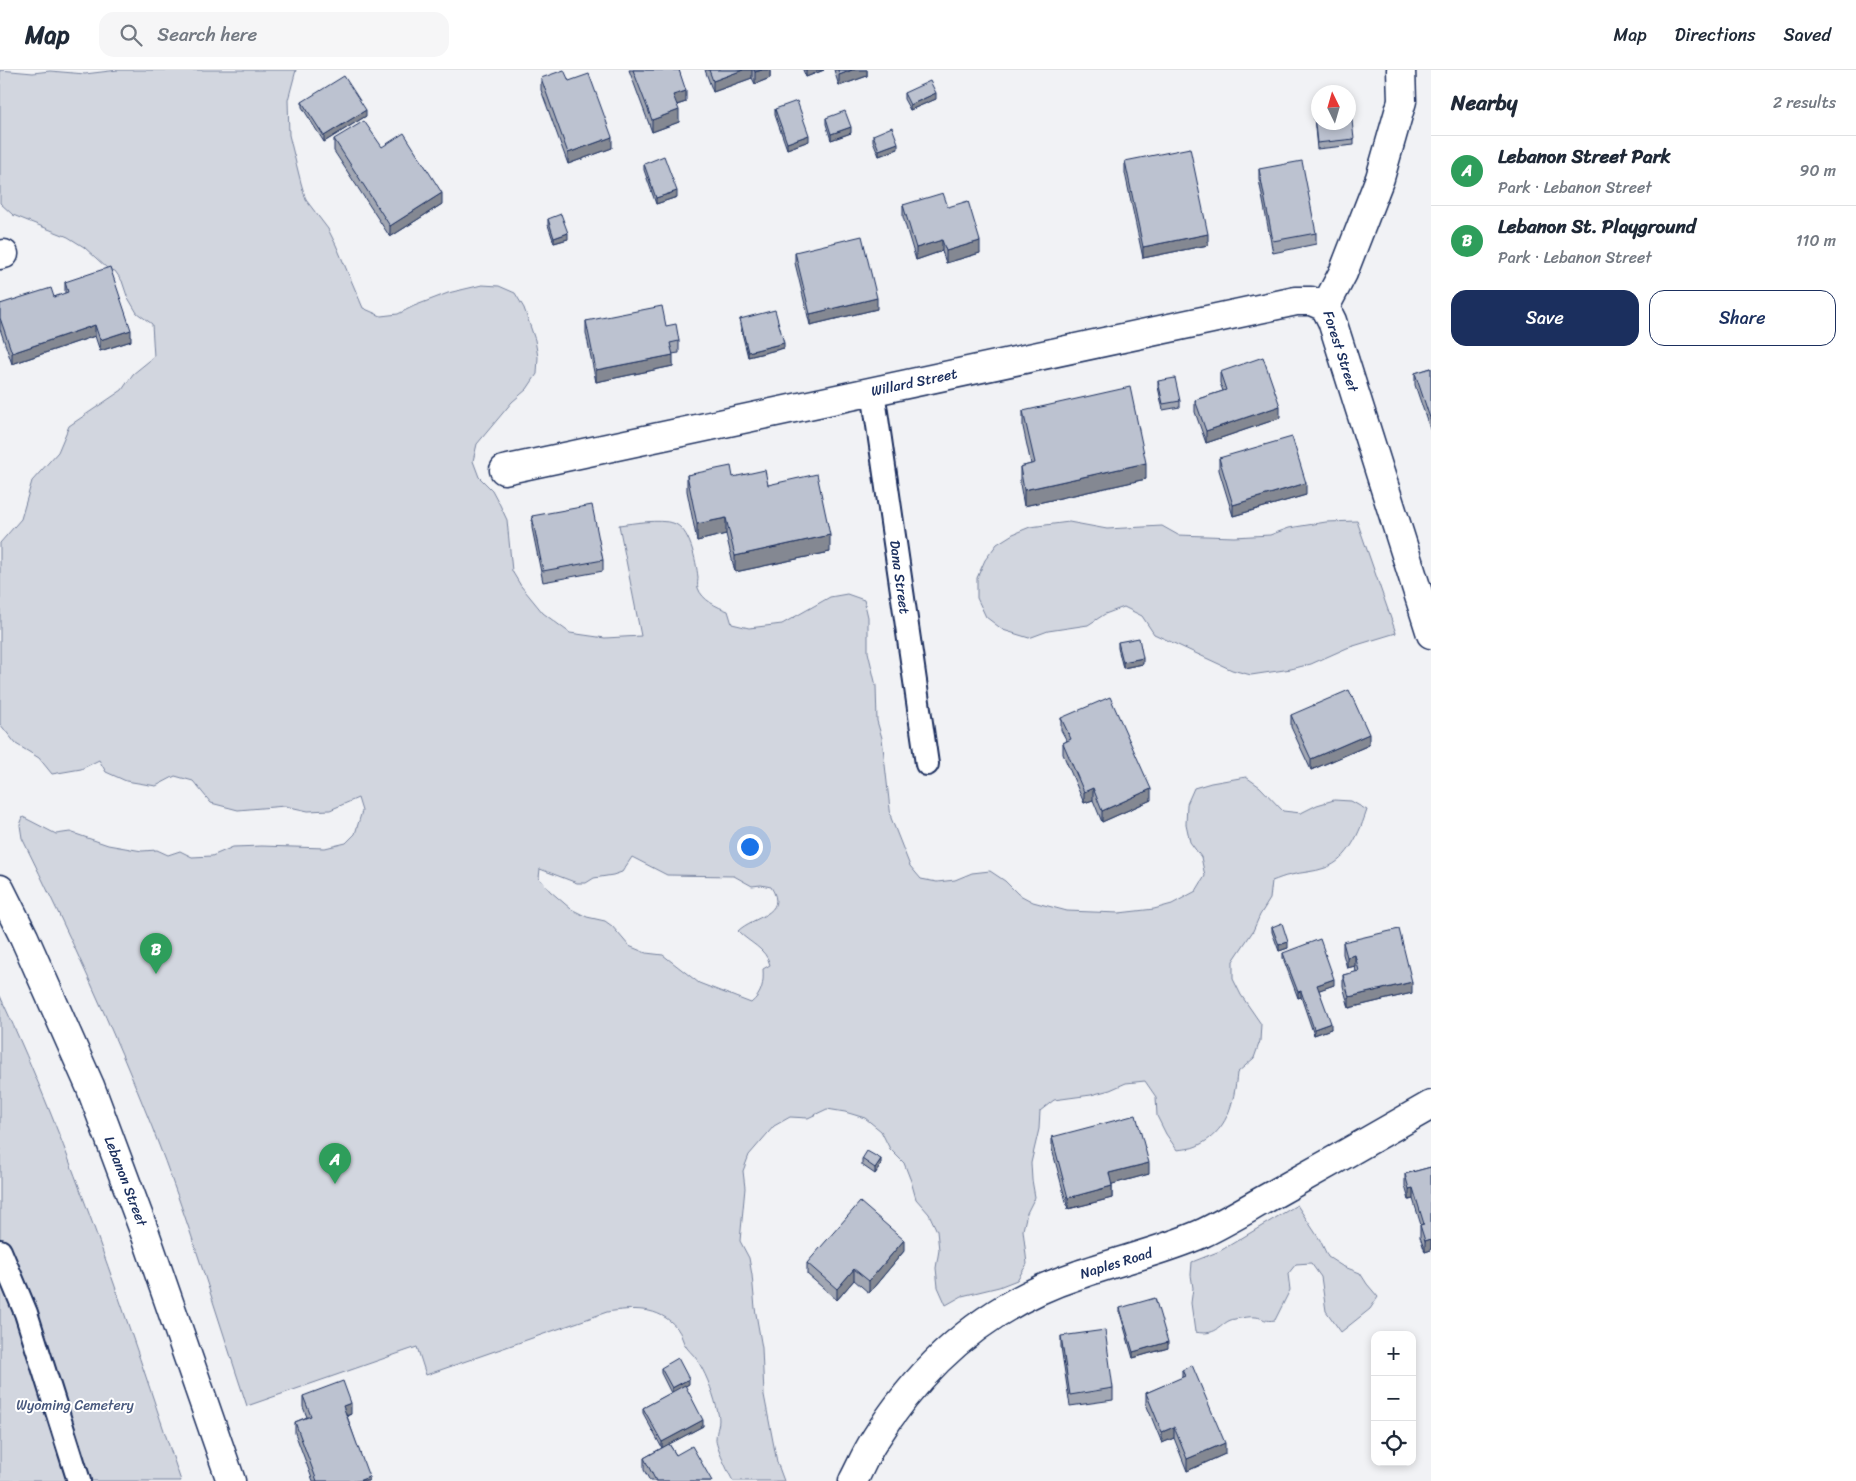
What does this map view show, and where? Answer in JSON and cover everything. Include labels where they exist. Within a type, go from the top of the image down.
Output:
[{"type":"street","name":"Forest Street","points":[[1401,70],[1402,101],[1380,178],[1343,273],[1325,307],[1332,321],[1431,634]]},
{"type":"street","name":"Willard Street","points":[[504,470],[1296,301],[1311,301],[1325,307]]},
{"type":"street","name":"Lebanon Street","points":[[0,890],[24,937],[90,1086],[146,1236],[231,1481]]},
{"type":"street","name":"Naples Road","points":[[853,1481],[874,1442],[891,1416],[930,1368],[970,1330],[1022,1299],[1055,1283],[1152,1252],[1202,1233],[1431,1105]]},
{"type":"lane","name":"Dana Street","points":[[873,391],[927,764]]},
{"type":"lane","points":[[0,1251],[26,1313],[79,1481]]},
{"type":"green space","points":[[0,70],[85,74],[118,70],[296,70],[288,100],[289,135],[301,183],[306,200],[328,229],[336,245],[363,308],[381,316],[398,314],[448,293],[482,285],[499,286],[515,293],[524,308],[535,340],[538,357],[537,374],[527,389],[512,402],[477,444],[473,461],[479,477],[492,490],[507,520],[512,571],[521,586],[543,613],[570,633],[605,638],[641,636],[619,525],[661,521],[673,523],[684,531],[694,554],[700,592],[710,603],[728,611],[732,624],[749,628],[782,624],[830,597],[847,594],[864,600],[868,617],[868,652],[876,686],[877,721],[882,738],[891,818],[910,866],[921,879],[937,882],[955,880],[972,873],[990,871],[1005,881],[1018,894],[1033,902],[1067,911],[1119,913],[1154,909],[1172,904],[1196,891],[1205,876],[1201,857],[1190,842],[1186,824],[1187,804],[1194,788],[1246,777],[1260,787],[1283,811],[1301,813],[1317,805],[1334,800],[1351,801],[1367,810],[1352,844],[1341,859],[1325,868],[1288,875],[1272,881],[1270,899],[1253,931],[1233,961],[1233,979],[1241,995],[1261,1024],[1260,1041],[1254,1058],[1237,1073],[1234,1096],[1222,1125],[1207,1140],[1197,1146],[1177,1150],[1157,1116],[1156,1097],[1145,1081],[1126,1083],[1091,1095],[1054,1100],[1040,1111],[1039,1129],[1031,1163],[1035,1197],[1027,1213],[1023,1230],[1027,1264],[1017,1280],[999,1287],[962,1296],[946,1305],[938,1287],[936,1268],[939,1250],[937,1231],[929,1214],[916,1199],[904,1163],[890,1149],[881,1131],[865,1118],[827,1109],[808,1118],[790,1117],[774,1126],[749,1155],[743,1171],[745,1188],[740,1241],[749,1258],[762,1348],[764,1395],[777,1462],[784,1481],[733,1481],[716,1442],[719,1417],[713,1394],[702,1369],[685,1346],[677,1328],[662,1316],[645,1310],[607,1312],[426,1375],[417,1347],[247,1406],[190,1231],[152,1127],[90,981],[22,838],[20,825],[23,817],[56,834],[70,832],[108,845],[142,851],[157,850],[168,855],[180,851],[192,857],[212,856],[233,847],[325,848],[346,843],[355,834],[362,811],[358,798],[330,810],[308,811],[285,806],[238,810],[211,803],[193,781],[175,776],[156,786],[126,781],[106,772],[99,760],[81,769],[52,774],[39,758],[16,744],[0,724],[0,543],[21,519],[32,481],[58,452],[69,426],[122,390],[133,374],[154,357],[152,324],[137,313],[127,296],[122,281],[115,271],[108,269],[84,247],[68,237],[13,215],[0,203]],"holes":[[[632,857],[667,875],[734,876],[752,886],[771,887],[776,904],[767,914],[738,931],[765,954],[770,965],[763,969],[762,988],[758,996],[751,1003],[699,983],[663,955],[646,953],[629,946],[612,926],[605,921],[587,917],[571,909],[550,891],[539,878],[540,869],[577,883],[586,883],[594,878],[622,872]]]},
{"type":"green space","points":[[1357,521],[1396,633],[1347,648],[1311,664],[1291,669],[1251,675],[1232,670],[1154,634],[1142,616],[1124,607],[1105,614],[1088,625],[1048,631],[1029,638],[1003,630],[986,617],[977,598],[977,578],[985,560],[997,544],[1013,534],[1030,527],[1069,522],[1107,529],[1162,526],[1178,535],[1234,537],[1270,535],[1289,528],[1326,522]]},
{"type":"green space","name":"Wyoming Cemetery","points":[[0,996],[75,1175],[119,1297],[181,1481],[0,1481]]},
{"type":"green space","points":[[1297,1205],[1320,1240],[1328,1257],[1342,1266],[1360,1273],[1378,1297],[1370,1309],[1341,1332],[1326,1311],[1321,1277],[1311,1263],[1296,1264],[1288,1274],[1290,1290],[1275,1320],[1245,1317],[1230,1320],[1215,1331],[1195,1332],[1191,1303],[1193,1288],[1192,1262],[1220,1251]]},
{"type":"building","points":[[564,70],[569,81],[589,74],[612,137],[568,153],[541,78]]},
{"type":"building","points":[[633,70],[679,70],[686,91],[673,95],[679,110],[652,120]]},
{"type":"building","points":[[709,70],[743,70],[713,81]]},
{"type":"building","points":[[838,70],[852,70],[839,75]]},
{"type":"building","points":[[344,76],[366,110],[324,136],[302,102]]},
{"type":"building","points":[[930,81],[936,93],[910,105],[904,93]]},
{"type":"building","points":[[797,101],[809,135],[787,143],[775,109]]},
{"type":"building","points":[[845,111],[851,127],[831,134],[826,118]]},
{"type":"building","points":[[364,121],[382,147],[404,133],[442,193],[390,226],[334,139]]},
{"type":"building","points":[[892,127],[898,143],[879,150],[873,135]]},
{"type":"building","points":[[1316,130],[1353,130],[1354,139],[1317,143]]},
{"type":"building","points":[[1190,148],[1208,234],[1143,247],[1125,161]]},
{"type":"building","points":[[664,156],[677,191],[656,198],[644,164]]},
{"type":"building","points":[[1302,161],[1316,233],[1273,241],[1259,169]]},
{"type":"building","points":[[943,193],[948,207],[968,201],[980,241],[946,251],[942,240],[916,248],[903,205]]},
{"type":"building","points":[[561,214],[568,233],[554,238],[548,219]]},
{"type":"building","points":[[862,236],[877,298],[810,314],[795,252]]},
{"type":"building","points":[[110,267],[131,330],[100,340],[95,325],[12,353],[0,318],[0,304],[51,288],[54,297],[68,292],[65,282]]},
{"type":"building","points":[[662,306],[666,326],[676,324],[679,341],[670,343],[673,355],[596,370],[586,321]]},
{"type":"building","points":[[775,310],[784,343],[748,352],[740,319]]},
{"type":"building","points":[[1263,357],[1280,406],[1206,431],[1195,400],[1226,390],[1220,372]]},
{"type":"building","points":[[1431,368],[1431,421],[1415,373]]},
{"type":"building","points":[[1175,378],[1180,401],[1163,404],[1158,381]]},
{"type":"building","points":[[1130,387],[1146,463],[1024,490],[1020,467],[1035,463],[1023,411]]},
{"type":"building","points":[[1292,437],[1306,483],[1233,505],[1219,458]]},
{"type":"building","points":[[731,466],[733,477],[765,470],[768,485],[817,474],[830,535],[735,556],[726,518],[697,524],[687,475]]},
{"type":"building","points":[[592,505],[603,560],[543,571],[532,516]]},
{"type":"building","points":[[1139,638],[1143,658],[1123,662],[1118,642]]},
{"type":"building","points":[[1349,690],[1369,734],[1311,759],[1291,715]]},
{"type":"building","points":[[1110,697],[1151,789],[1102,811],[1093,788],[1084,792],[1063,743],[1071,739],[1061,718]]},
{"type":"building","points":[[1282,923],[1288,942],[1279,945],[1272,927]]},
{"type":"building","points":[[1399,929],[1412,982],[1349,997],[1343,975],[1359,971],[1355,955],[1347,957],[1343,942]]},
{"type":"building","points":[[1320,939],[1334,979],[1317,985],[1331,1023],[1314,1029],[1301,991],[1298,992],[1283,953]]},
{"type":"building","points":[[1136,1115],[1149,1163],[1109,1173],[1112,1186],[1068,1198],[1052,1137]]},
{"type":"building","points":[[867,1151],[881,1159],[875,1168],[862,1159]]},
{"type":"building","points":[[1431,1167],[1431,1239],[1425,1241],[1420,1225],[1424,1224],[1413,1188],[1409,1189],[1405,1174]]},
{"type":"building","points":[[860,1202],[904,1240],[869,1281],[854,1269],[837,1289],[807,1263]]},
{"type":"building","points":[[1155,1298],[1168,1342],[1133,1352],[1120,1308]]},
{"type":"building","points":[[1105,1330],[1113,1388],[1070,1395],[1061,1336]]},
{"type":"building","points":[[678,1358],[689,1379],[672,1388],[661,1368]]},
{"type":"building","points":[[1192,1365],[1225,1443],[1187,1459],[1174,1427],[1162,1432],[1146,1393],[1185,1376],[1182,1370]]},
{"type":"building","points":[[343,1381],[351,1403],[343,1406],[369,1477],[358,1481],[317,1481],[295,1422],[311,1416],[303,1396]]},
{"type":"building","points":[[685,1385],[703,1420],[662,1442],[643,1408]]},
{"type":"building","points":[[669,1444],[676,1455],[692,1446],[712,1481],[656,1481],[644,1458]]},
{"type":"place","name":"Lebanon St. Playground","points":[[156,974]]},
{"type":"place","name":"Lebanon Street Park","points":[[335,1184]]}]
